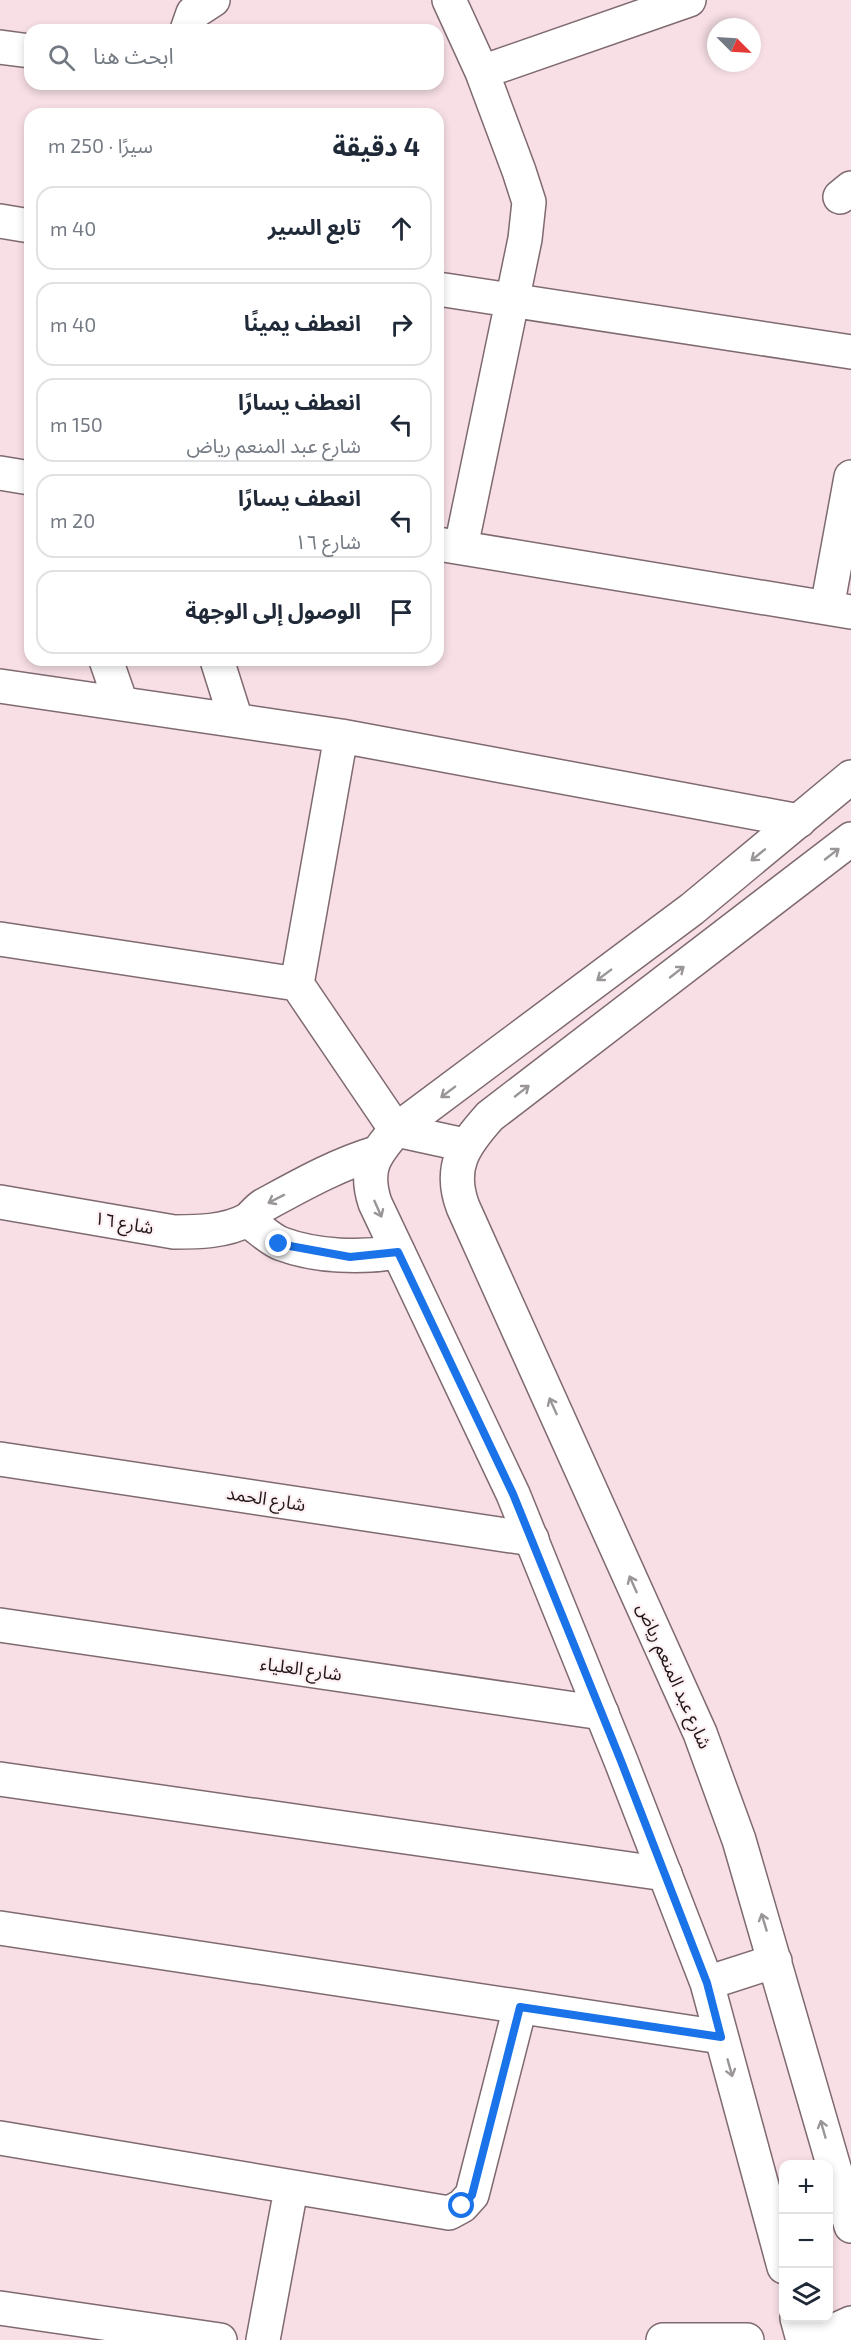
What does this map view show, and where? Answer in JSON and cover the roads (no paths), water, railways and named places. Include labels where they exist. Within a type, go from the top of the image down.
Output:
[{"type":"street","points":[[189,24],[193,13],[213,0]]},
{"type":"street","points":[[448,0],[482,72],[529,202],[525,240],[513,300],[449,545],[839,610],[851,477]]},
{"type":"street","points":[[482,72],[689,0]]},
{"type":"street","points":[[0,47],[24,50]]},
{"type":"street","points":[[0,221],[24,225]]},
{"type":"street","points":[[444,290],[851,352]]},
{"type":"street","points":[[0,473],[24,477]]},
{"type":"street","points":[[108,666],[120,703]]},
{"type":"street","points":[[220,666],[236,720]]},
{"type":"street","points":[[0,686],[341,736],[799,821]]},
{"type":"street","points":[[341,736],[297,984],[386,1141]]},
{"type":"street","points":[[779,2252],[707,1983],[532,1539],[371,1192],[371,1165],[386,1141],[692,909],[851,777]]},
{"type":"street","points":[[386,1141],[465,1145],[490,1116],[851,839]]},
{"type":"street","points":[[0,939],[297,984]]},
{"type":"street","name":"شارع ١٦","points":[[0,1202],[174,1232],[201,1232],[247,1220],[261,1207],[386,1141]]},
{"type":"street","name":"شارع عبد المنعم رياض","points":[[465,1145],[459,1162],[457,1179],[460,1200],[700,1733],[739,1840],[851,2226]]},
{"type":"street","points":[[247,1220],[279,1244],[350,1257],[398,1252]]},
{"type":"street","name":"شارع الحمد","points":[[0,1459],[532,1539]]},
{"type":"street","name":"شارع العلياء","points":[[0,1625],[602,1713]]},
{"type":"street","points":[[0,1779],[665,1874]]},
{"type":"street","points":[[0,1928],[721,2037]]},
{"type":"street","points":[[707,1983],[775,1961]]},
{"type":"street","points":[[0,2138],[449,2214],[462,2206],[472,2195],[520,2007]]},
{"type":"street","points":[[263,2340],[291,2189]]},
{"type":"street","points":[[0,2308],[220,2340]]},
{"type":"street","points":[[798,2322],[802,2340]]},
{"type":"street","points":[[813,2340],[851,2323]]},
{"type":"street","points":[[663,2340],[718,2338],[747,2340]]}]
